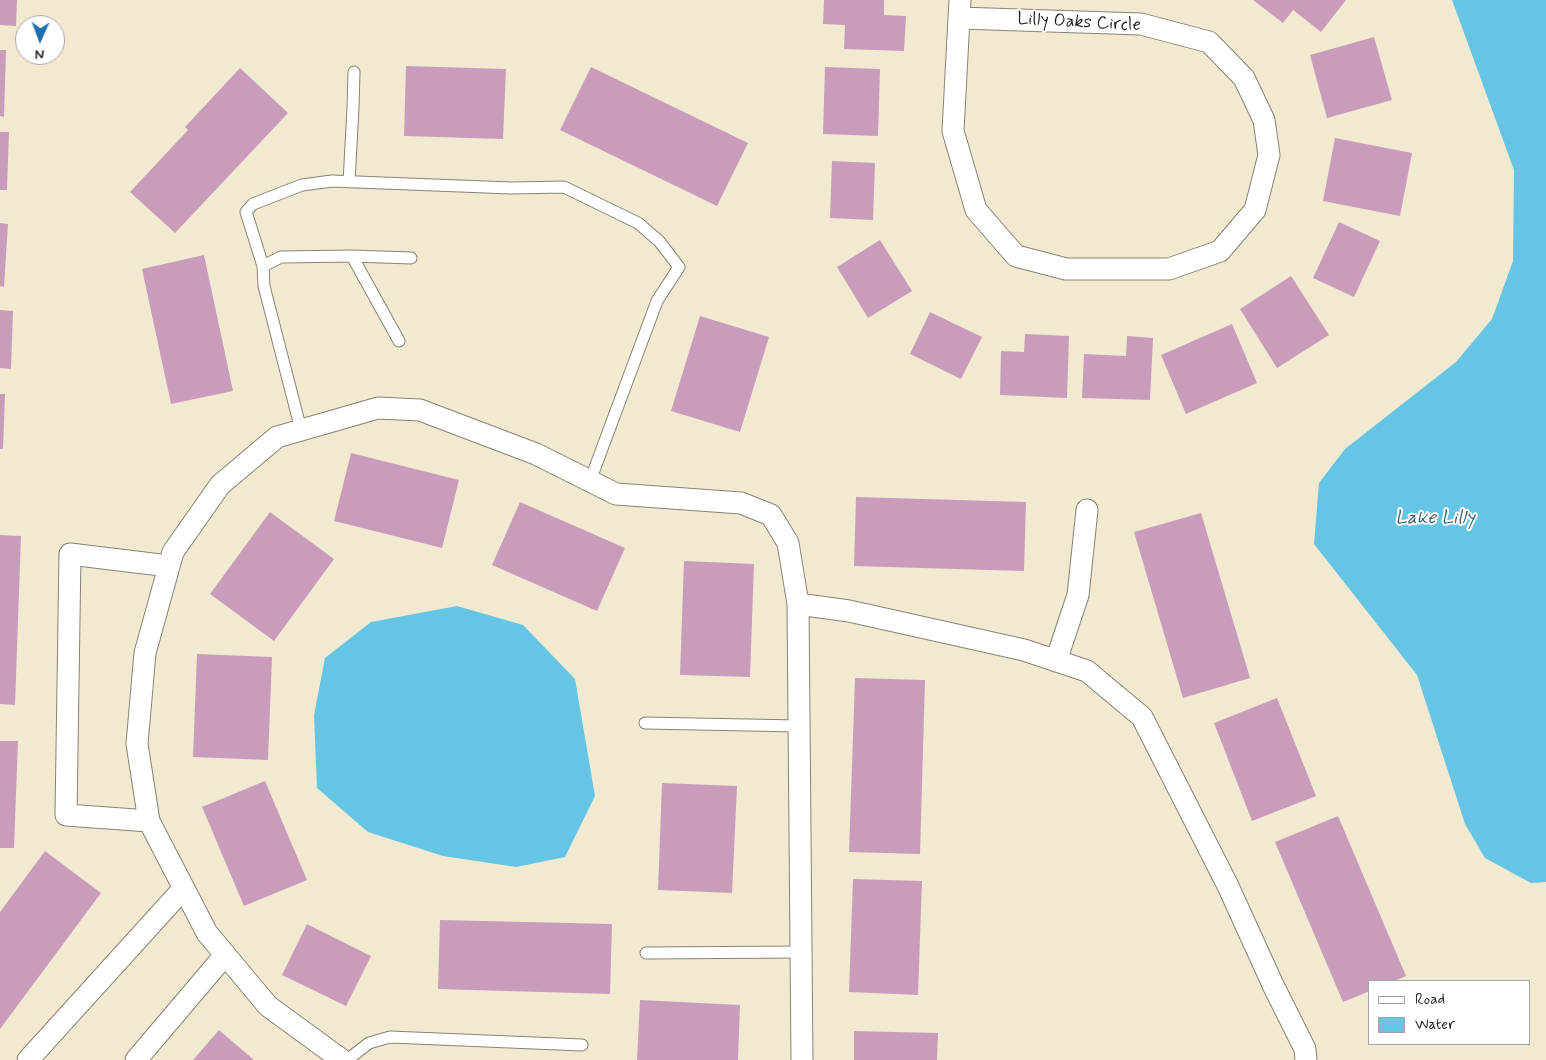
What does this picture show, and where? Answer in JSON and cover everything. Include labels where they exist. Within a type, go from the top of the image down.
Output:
[{"type":"street","name":"Lilly Oaks Circle","points":[[959,9],[1141,24],[1209,42],[1244,78],[1264,120],[1269,155],[1255,210],[1220,251],[1169,269],[1066,269],[1016,256],[976,210],[953,131],[959,9]]},
{"type":"street","points":[[342,1060],[268,1006],[206,934],[149,821],[137,744],[145,653],[173,552],[220,485],[277,437],[378,408],[420,410],[536,454],[616,494],[741,503],[771,515],[788,543],[798,604],[802,1060]]},
{"type":"street","points":[[1056,661],[1078,595],[1087,510]]},
{"type":"street","points":[[149,821],[66,815],[70,554],[169,566]]},
{"type":"street","points":[[798,604],[858,613],[1024,650],[1087,671],[1142,718],[1228,886],[1273,985],[1305,1049],[1306,1060]]},
{"type":"street","points":[[28,1060],[183,889]]},
{"type":"street","points":[[136,1060],[225,955]]},
{"type":"lane","points":[[349,182],[354,72]]},
{"type":"lane","points":[[301,430],[264,286],[263,266],[246,212],[253,204],[302,185],[332,181],[511,188],[564,187],[638,223],[659,241],[679,266],[657,301],[590,481]]},
{"type":"lane","points":[[263,266],[281,257],[352,256],[411,258]]},
{"type":"lane","points":[[352,256],[399,341]]},
{"type":"lane","points":[[645,723],[799,726]]},
{"type":"lane","points":[[646,953],[801,952]]},
{"type":"lane","points":[[348,1060],[369,1043],[390,1037],[582,1045]]},
{"type":"water","name":"Lake Lilly","points":[[1452,0],[1546,0],[1546,882],[1531,883],[1485,858],[1465,824],[1417,675],[1314,544],[1319,483],[1345,449],[1456,362],[1492,319],[1513,261],[1514,170]]},
{"type":"water","points":[[457,606],[523,625],[575,679],[595,796],[565,857],[516,867],[443,856],[368,832],[317,788],[314,715],[325,658],[371,622]]},
{"type":"building","points":[[0,0],[17,0],[15,26],[0,25]]},
{"type":"building","points":[[824,0],[884,0],[884,15],[906,16],[904,51],[844,49],[845,25],[823,24]]},
{"type":"building","points":[[1253,0],[1346,0],[1321,32],[1293,10],[1283,23]]},
{"type":"building","points":[[1374,37],[1392,100],[1327,118],[1310,55]]},
{"type":"building","points":[[0,50],[6,50],[4,117],[0,116]]},
{"type":"building","points":[[406,66],[506,69],[503,139],[404,136]]},
{"type":"building","points":[[591,67],[748,143],[717,206],[560,130]]},
{"type":"building","points":[[825,67],[880,69],[878,136],[823,134]]},
{"type":"building","points":[[240,68],[288,113],[175,233],[130,192],[188,130],[185,127]]},
{"type":"building","points":[[0,132],[9,132],[7,190],[0,190]]},
{"type":"building","points":[[1335,138],[1412,153],[1400,216],[1323,201]]},
{"type":"building","points":[[832,161],[875,163],[873,220],[830,218]]},
{"type":"building","points":[[1339,222],[1380,241],[1354,297],[1313,278]]},
{"type":"building","points":[[0,223],[8,224],[4,287],[0,286]]},
{"type":"building","points":[[880,240],[912,291],[868,318],[837,267]]},
{"type":"building","points":[[204,255],[233,391],[171,404],[142,269]]},
{"type":"building","points":[[1291,276],[1329,335],[1277,368],[1240,309]]},
{"type":"building","points":[[0,310],[13,311],[11,369],[0,368]]},
{"type":"building","points":[[930,312],[982,337],[961,379],[910,354]]},
{"type":"building","points":[[700,316],[769,337],[740,432],[671,411]]},
{"type":"building","points":[[1232,324],[1257,383],[1186,414],[1161,355]]},
{"type":"building","points":[[1025,334],[1069,336],[1067,398],[1000,395],[1001,351],[1024,352]]},
{"type":"building","points":[[1127,336],[1153,338],[1150,400],[1082,398],[1084,354],[1126,356]]},
{"type":"building","points":[[0,394],[5,394],[3,449],[0,449]]},
{"type":"building","points":[[351,453],[459,480],[442,548],[334,521]]},
{"type":"building","points":[[856,497],[1026,502],[1024,571],[854,566]]},
{"type":"building","points":[[520,502],[625,548],[597,611],[492,565]]},
{"type":"building","points":[[270,512],[334,559],[274,641],[210,594]]},
{"type":"building","points":[[1201,513],[1250,678],[1183,698],[1134,532]]},
{"type":"building","points":[[0,535],[21,536],[15,705],[0,704]]},
{"type":"building","points":[[684,561],[754,564],[750,677],[680,675]]},
{"type":"building","points":[[197,654],[272,657],[268,760],[193,757]]},
{"type":"building","points":[[855,678],[925,680],[920,854],[849,852]]},
{"type":"building","points":[[1277,698],[1316,796],[1252,821],[1214,723]]},
{"type":"building","points":[[0,741],[18,741],[14,848],[0,848]]},
{"type":"building","points":[[265,781],[307,880],[244,906],[202,807]]},
{"type":"building","points":[[662,783],[737,786],[732,893],[658,890]]},
{"type":"building","points":[[1338,816],[1406,976],[1396,980],[1368,980],[1368,992],[1343,1002],[1275,842]]},
{"type":"building","points":[[45,851],[101,893],[0,1029],[0,912]]},
{"type":"building","points":[[853,879],[922,881],[918,995],[849,992]]},
{"type":"building","points":[[440,920],[612,924],[610,994],[438,989]]},
{"type":"building","points":[[307,924],[371,956],[346,1006],[282,975]]},
{"type":"building","points":[[640,1000],[740,1005],[738,1060],[637,1060]]},
{"type":"building","points":[[219,1030],[254,1060],[193,1060]]},
{"type":"building","points":[[854,1031],[938,1033],[937,1060],[854,1060]]}]
